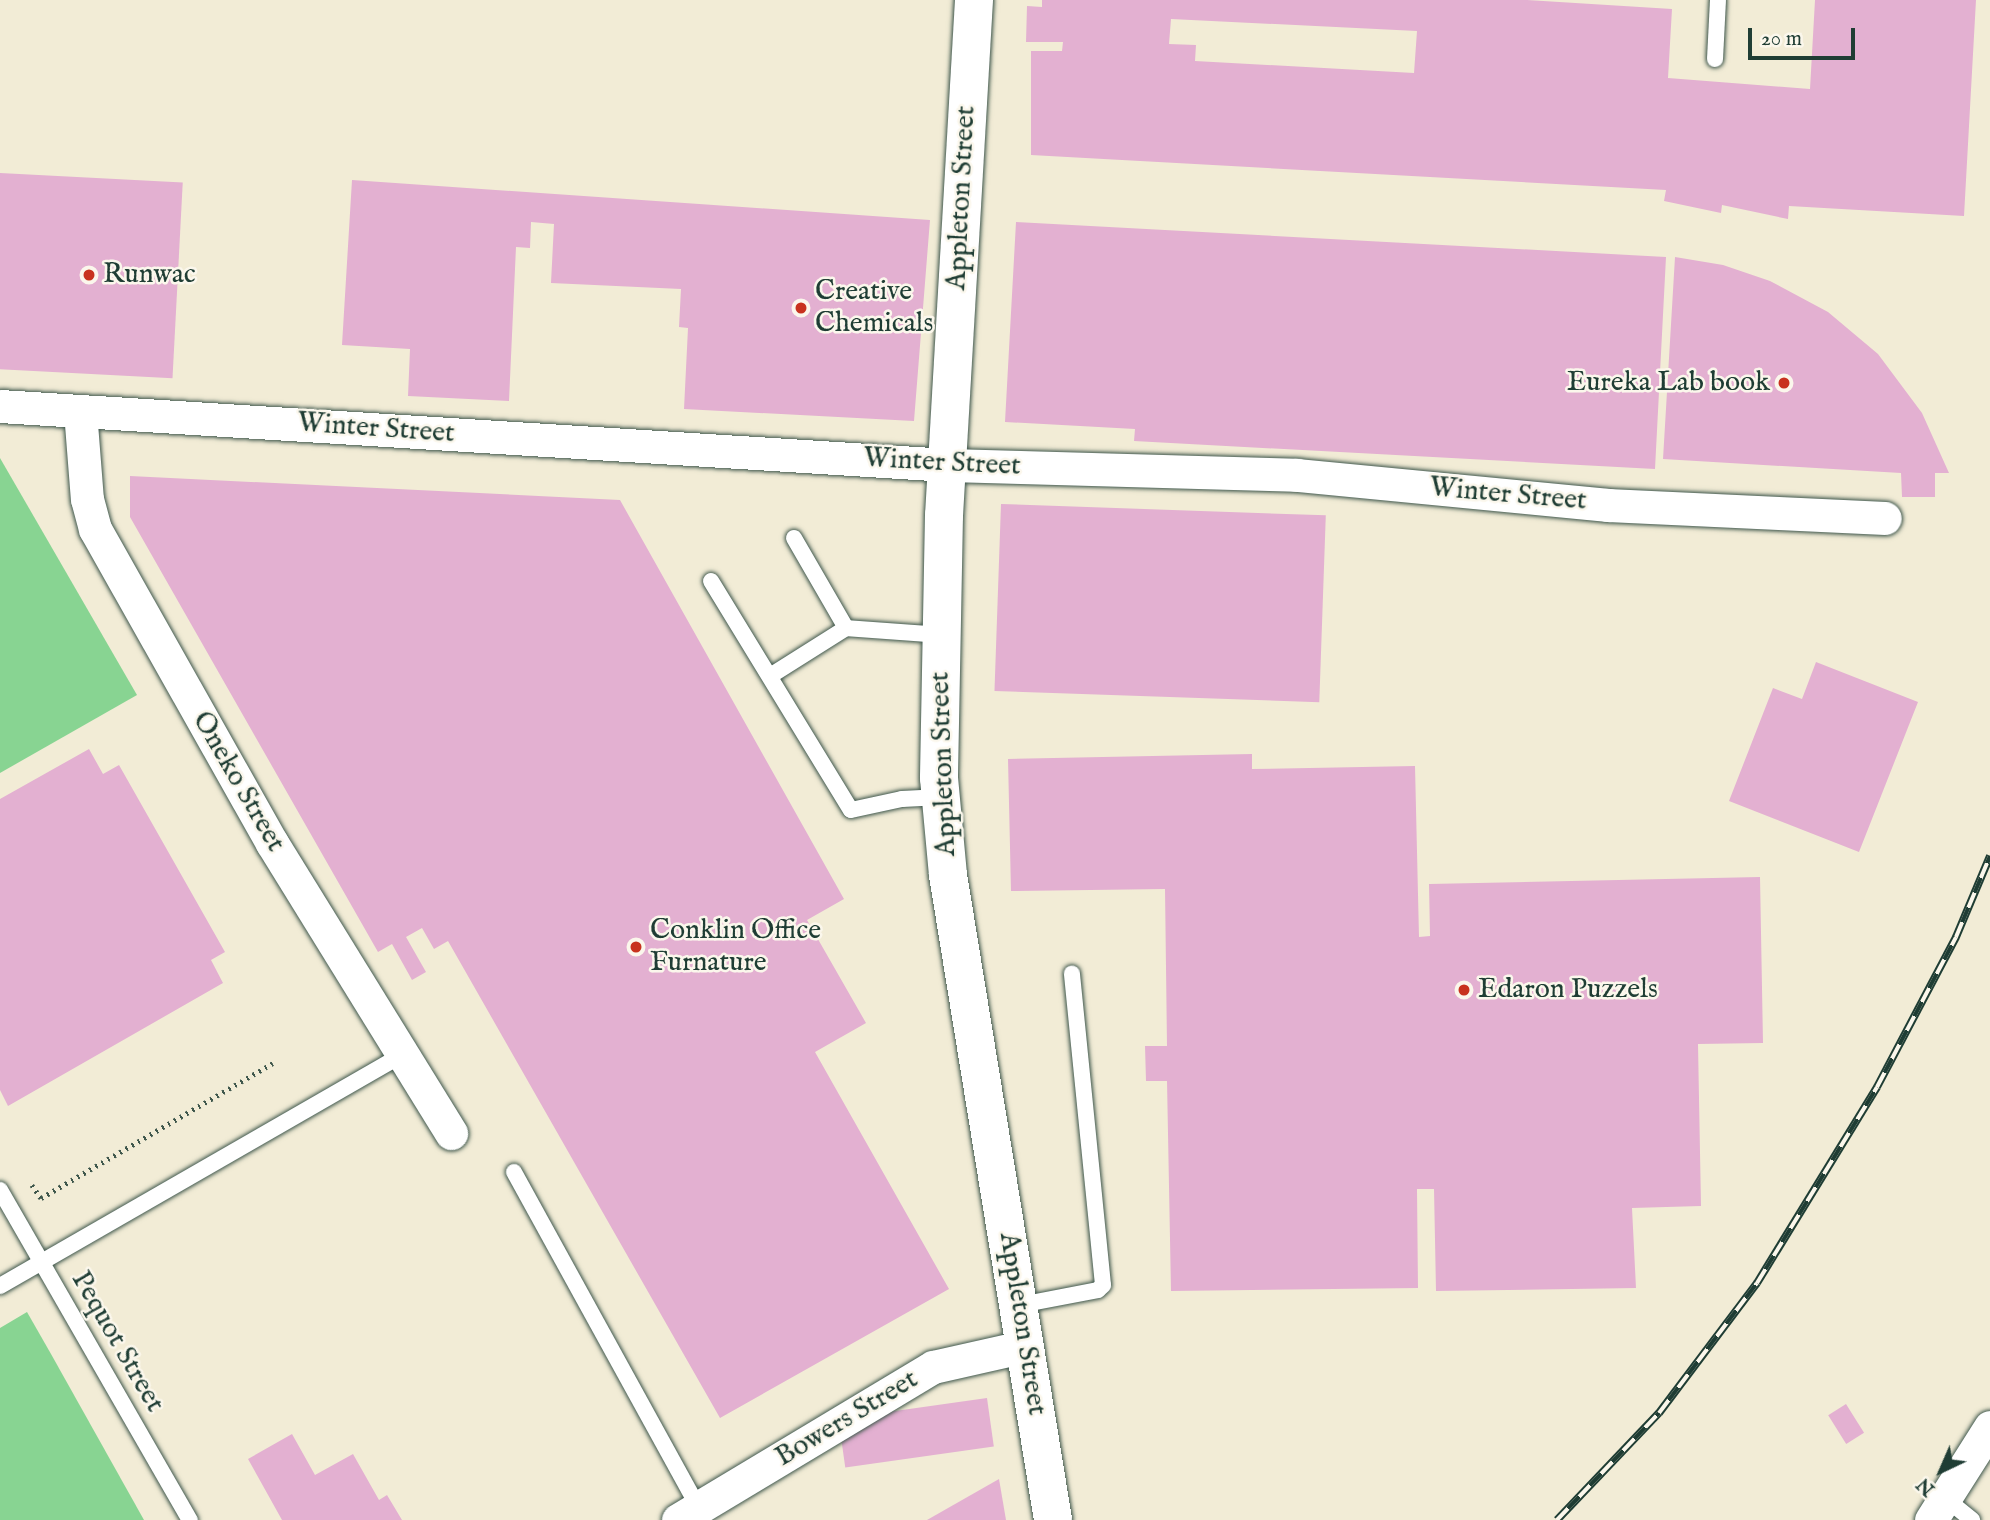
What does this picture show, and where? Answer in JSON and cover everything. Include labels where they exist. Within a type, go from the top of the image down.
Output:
[{"type":"street","name":"Appleton Street","points":[[974,0],[948,465],[941,635],[941,797],[948,875],[1020,1305],[1052,1520]]},
{"type":"street","name":"Winter Street","points":[[0,406],[948,465],[1297,475],[1608,505],[1885,518]]},
{"type":"street","name":"Oneko Street","points":[[80,411],[87,499],[96,529],[272,843],[451,1133]]},
{"type":"street","name":"Bowers Street","points":[[689,1514],[933,1367],[1026,1346]]},
{"type":"street","points":[[1938,1509],[1990,1427]]},
{"type":"lane","points":[[1715,59],[1718,0]]},
{"type":"lane","points":[[794,538],[846,628]]},
{"type":"lane","points":[[711,581],[851,810],[902,799],[941,797]]},
{"type":"lane","points":[[770,676],[846,628],[941,635]]},
{"type":"lane","points":[[1020,1305],[1098,1290],[1103,1285],[1072,974]]},
{"type":"lane","points":[[0,1286],[402,1055]]},
{"type":"lane","points":[[514,1172],[689,1514]]},
{"type":"lane","name":"Pequot Street","points":[[0,1190],[190,1520]]},
{"type":"lane","points":[[1938,1509],[1972,1520]]},
{"type":"path","points":[[32,1185],[41,1199],[273,1063]]},
{"type":"green space","points":[[0,458],[137,695],[0,773]]},
{"type":"green space","points":[[27,1312],[144,1520],[0,1520],[0,1328]]},
{"type":"building","points":[[1042,0],[1527,0],[1672,9],[1668,78],[1810,89],[1815,0],[1976,0],[1964,216],[1789,206],[1788,219],[1722,205],[1721,213],[1664,201],[1666,190],[1031,155],[1031,51],[1062,51],[1063,42],[1026,42],[1027,6],[1042,7]],"holes":[[[1171,19],[1417,31],[1414,73],[1195,61],[1196,45],[1169,44]]]},
{"type":"building","name":"Runwac","points":[[0,173],[183,183],[172,378],[0,369]]},
{"type":"building","name":"Creative Chemicals","points":[[352,180],[930,220],[914,421],[684,409],[688,328],[679,327],[681,289],[551,283],[554,224],[531,222],[530,248],[516,247],[509,401],[408,396],[410,349],[342,345]]},
{"type":"building","points":[[1016,222],[1666,257],[1655,469],[1134,441],[1135,429],[1005,422]]},
{"type":"building","name":"Eureka Lab book","points":[[1675,257],[1723,265],[1770,281],[1828,312],[1878,354],[1922,413],[1949,473],[1935,473],[1935,497],[1902,497],[1901,473],[1663,459]]},
{"type":"building","name":"Conklin Office Furnature","points":[[130,476],[620,500],[844,899],[807,920],[866,1023],[815,1052],[949,1289],[720,1418],[448,941],[434,949],[422,928],[406,937],[426,972],[412,980],[392,944],[378,952],[130,517]]},
{"type":"building","points":[[1001,504],[1326,515],[1319,702],[994,691]]},
{"type":"building","points":[[1816,662],[1918,702],[1859,852],[1729,801],[1773,688],[1802,699]]},
{"type":"building","points":[[89,749],[103,774],[119,765],[225,952],[211,960],[223,983],[8,1106],[0,1090],[0,799]]},
{"type":"building","name":"Edaron Puzzels","points":[[1252,754],[1252,769],[1415,766],[1419,937],[1430,936],[1429,884],[1760,877],[1763,1043],[1698,1044],[1701,1206],[1632,1208],[1636,1288],[1436,1291],[1434,1189],[1417,1189],[1418,1288],[1171,1291],[1167,1081],[1146,1081],[1145,1046],[1167,1046],[1165,889],[1011,891],[1008,759]]},
{"type":"building","points":[[987,1398],[994,1447],[845,1467],[838,1419]]},
{"type":"building","points":[[1846,1404],[1864,1433],[1846,1444],[1828,1415]]},
{"type":"building","points":[[292,1434],[315,1475],[353,1454],[379,1500],[387,1495],[402,1520],[282,1520],[248,1459]]},
{"type":"building","points":[[999,1479],[1006,1520],[927,1520]]},
{"type":"railway","points":[[1557,1520],[1659,1413],[1757,1283],[1877,1087],[1956,937],[1990,856]]},
{"type":"place","name":"Runwac","points":[[89,275]]},
{"type":"place","name":"Creative Chemicals","points":[[801,308]]},
{"type":"place","name":"Eureka Lab book","points":[[1784,383]]},
{"type":"place","name":"Conklin Office Furnature","points":[[636,947]]},
{"type":"place","name":"Edaron Puzzels","points":[[1464,990]]}]
